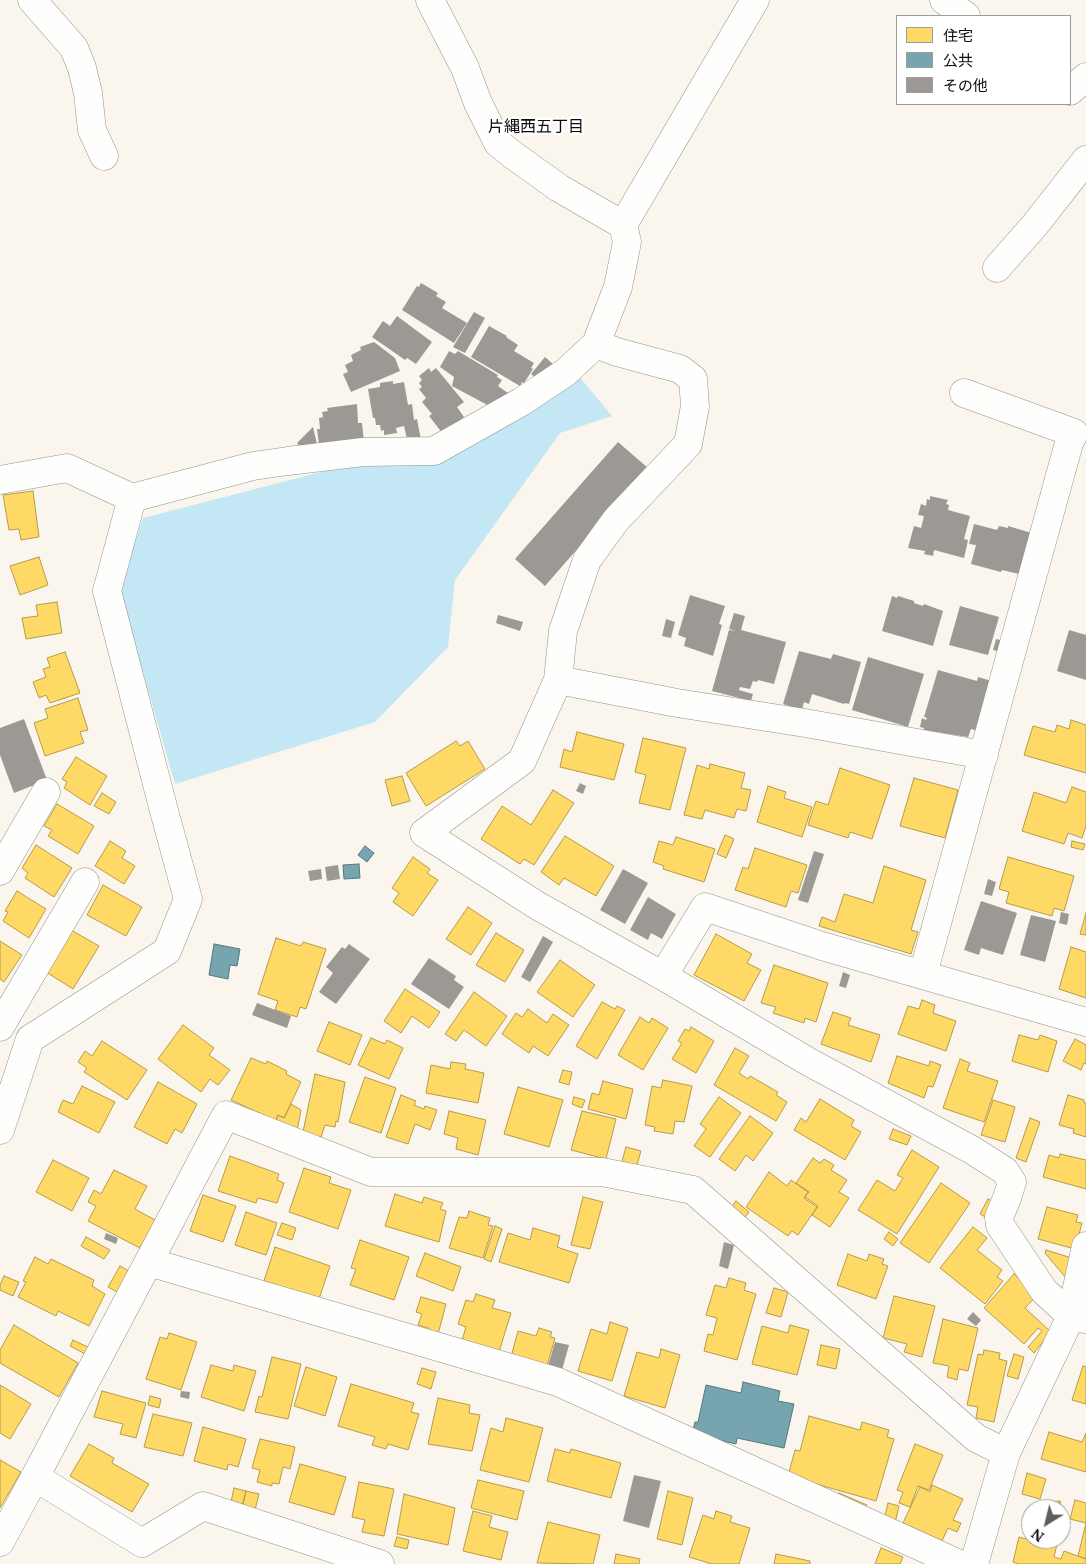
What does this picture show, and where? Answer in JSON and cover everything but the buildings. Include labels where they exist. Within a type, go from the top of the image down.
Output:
[{"type":"street","points":[[32,0],[74,48],[86,84],[92,130],[104,156]]},
{"type":"street","points":[[430,0],[465,68],[478,103],[498,143],[559,188],[624,225]]},
{"type":"street","points":[[0,480],[67,468],[132,498],[253,466],[363,452],[434,451],[521,402],[566,372],[596,344],[618,287],[627,242],[624,225],[755,0]]},
{"type":"street","points":[[944,0],[965,15]]},
{"type":"street","points":[[1071,92],[1086,77]]},
{"type":"street","points":[[1071,94],[1086,106]]},
{"type":"street","points":[[997,268],[1034,226],[1086,160]]},
{"type":"street","points":[[596,344],[617,352],[680,369],[693,379],[695,406],[688,444],[616,520],[587,560],[563,631],[558,680],[522,761],[424,833],[538,906],[663,976],[808,1062],[972,1150],[1005,1171],[1012,1182],[999,1217],[1000,1225],[1044,1291],[1078,1318]]},
{"type":"street","points":[[964,393],[1080,434]]},
{"type":"street","points":[[923,974],[1069,443],[1080,434]]},
{"type":"street","points":[[0,1038],[30,1040],[167,951],[188,899],[107,591],[132,498]]},
{"type":"street","points":[[558,680],[677,703],[805,723],[984,755]]},
{"type":"street","points":[[0,871],[46,792]]},
{"type":"street","points":[[0,1027],[85,882]]},
{"type":"street","points":[[663,976],[706,907],[822,946],[1086,1022]]},
{"type":"street","points":[[0,1130],[30,1040]]},
{"type":"street","points":[[0,1542],[226,1115],[371,1172],[602,1172],[693,1190],[976,1438],[1006,1453]]},
{"type":"street","points":[[974,1564],[1006,1453],[1078,1318],[1086,1246]]},
{"type":"street","points":[[148,1262],[558,1382],[959,1564]]},
{"type":"street","points":[[35,1477],[142,1543],[203,1506],[322,1555],[380,1564]]},
{"type":"water","points":[[578,375],[612,416],[560,433],[455,580],[448,647],[375,722],[175,784],[119,588],[143,518],[348,465],[441,460]]},
{"type":"district","name":"片縄西五丁目","points":[[536,127]]}]
